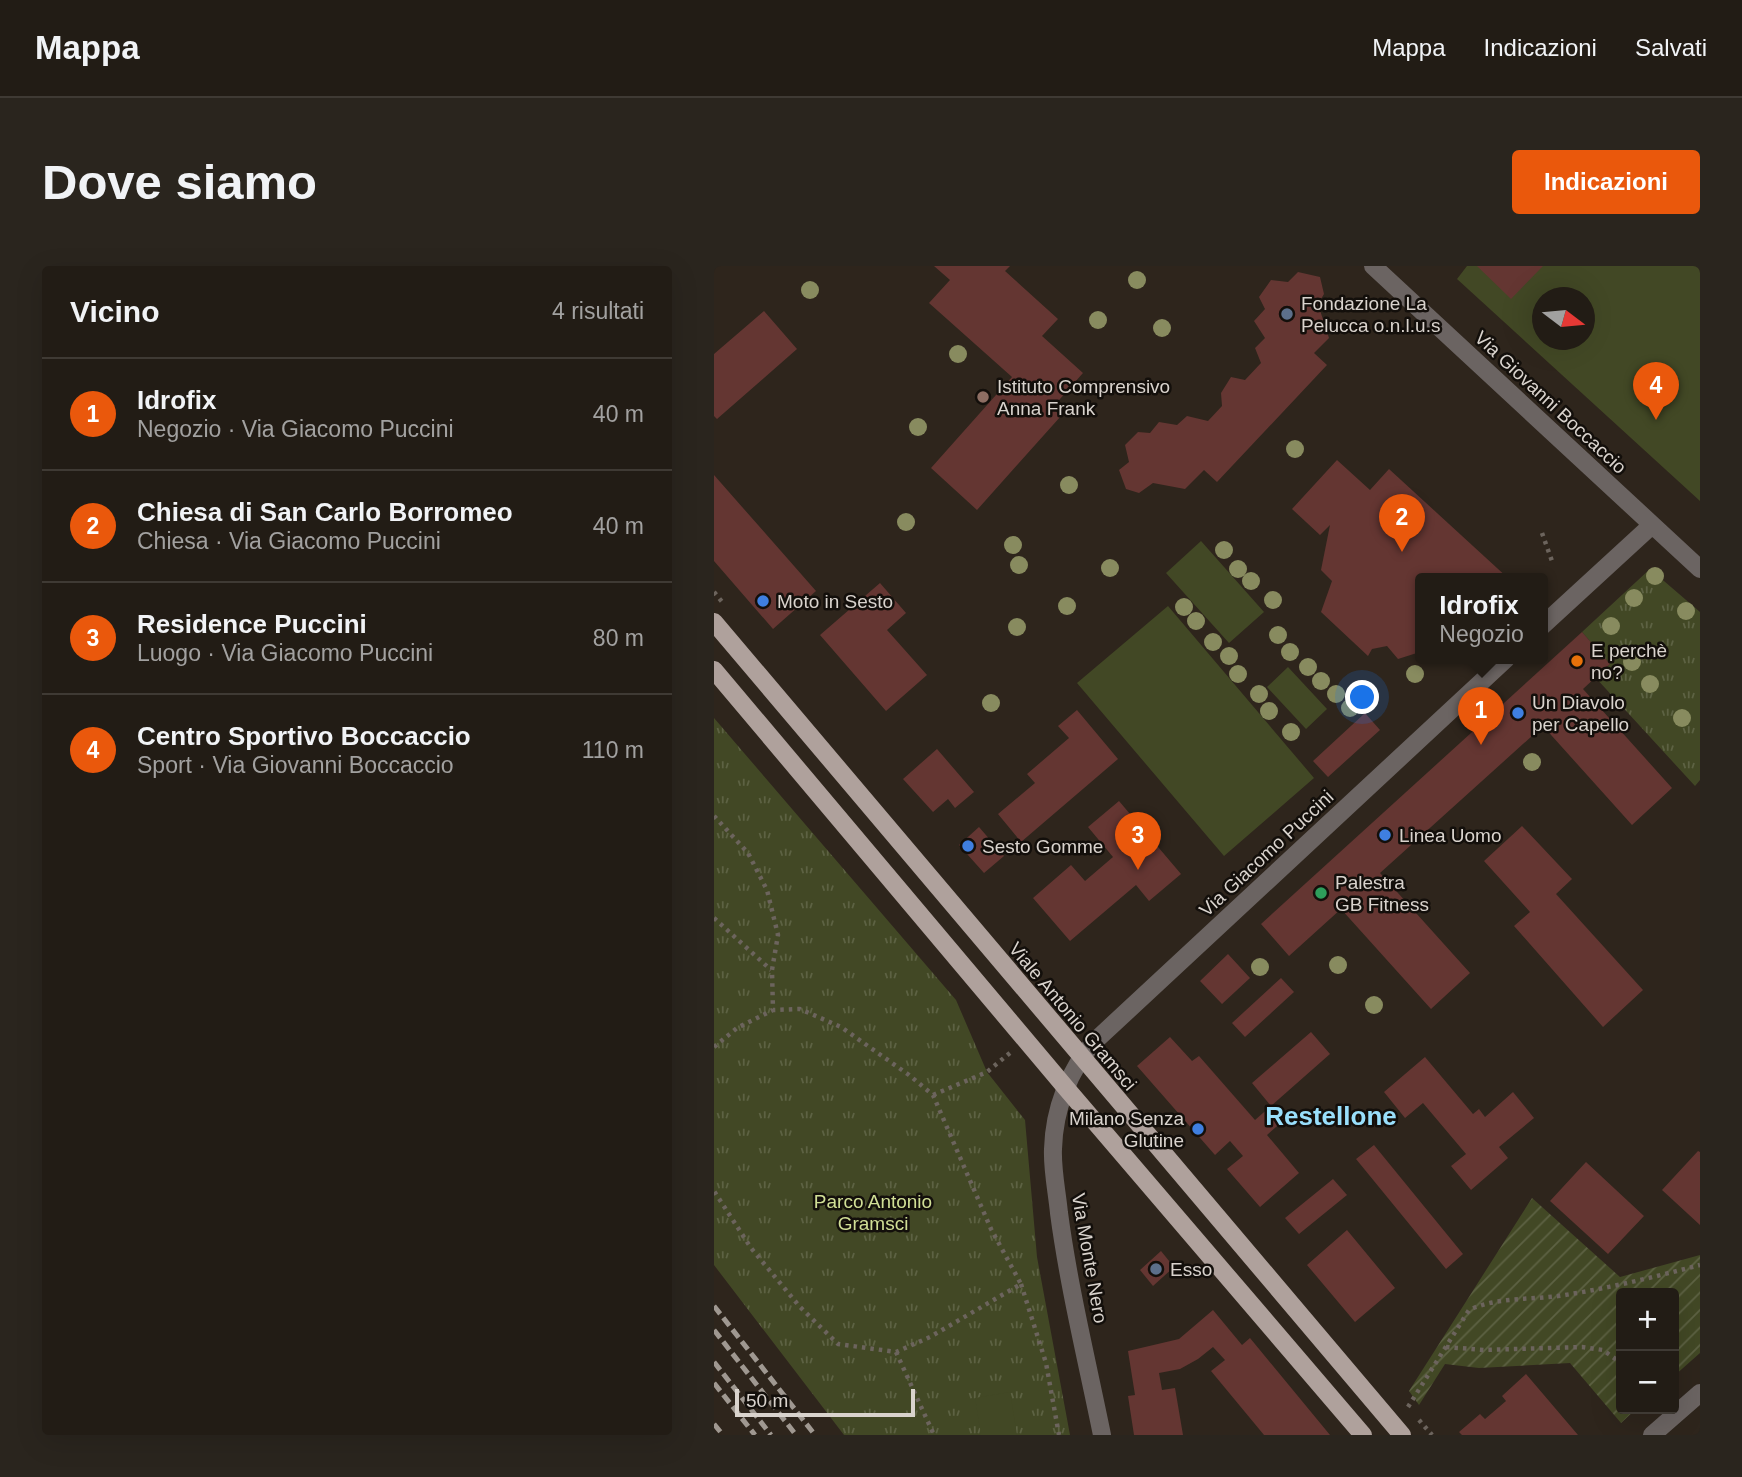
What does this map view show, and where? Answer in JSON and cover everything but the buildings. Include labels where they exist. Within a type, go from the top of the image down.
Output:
[{"type":"main road","name":"Viale Antonio Gramsci","points":[[714,622],[1402,1435]]},
{"type":"main road","points":[[714,670],[1363,1435]]},
{"type":"street","name":"Via Giovanni Boccaccio","points":[[1373,266],[1700,569]]},
{"type":"street","points":[[1548,620],[1652,525]]},
{"type":"street","name":"Via Giacomo Puccini","points":[[1066,1088],[1080,1057],[1095,1041],[1501,664]]},
{"type":"street","name":"Via Monte Nero","points":[[1066,1088],[1053,1149],[1058,1204],[1065,1256],[1102,1435]]},
{"type":"street","points":[[1652,1435],[1700,1393]]},
{"type":"path","points":[[1542,533],[1553,564]]},
{"type":"path","points":[[714,816],[748,853],[767,890],[778,935],[772,970],[773,1010]]},
{"type":"path","points":[[714,918],[772,970]]},
{"type":"path","points":[[714,1047],[737,1028],[773,1010],[800,1009],[841,1027],[909,1074],[933,1095],[991,1229],[1021,1284],[1045,1363],[1059,1435]]},
{"type":"path","points":[[933,1095],[987,1072],[1011,1052]]},
{"type":"path","points":[[714,1191],[751,1248],[800,1307],[838,1344],[896,1352],[930,1337],[1021,1284]]},
{"type":"path","points":[[1408,1407],[1469,1310],[1485,1302],[1558,1296],[1655,1277],[1700,1265]]},
{"type":"path","points":[[1446,1347],[1484,1350],[1582,1347],[1603,1350],[1616,1359]]},
{"type":"path","points":[[896,1352],[934,1435]]},
{"type":"green space","points":[[1467,266],[1700,266],[1700,501],[1535,350],[1595,350],[1595,287],[1532,287],[1532,348],[1457,279]]},
{"type":"green space","points":[[1201,541],[1264,612],[1229,643],[1166,573]]},
{"type":"green space","points":[[1650,569],[1700,612],[1700,780],[1695,786],[1595,677],[1610,664],[1582,632]]},
{"type":"green space","points":[[1168,606],[1314,778],[1224,856],[1077,683]]},
{"type":"green space","points":[[1288,667],[1327,709],[1306,729],[1267,687]]},
{"type":"green space","name":"Parco Antonio Gramsci","points":[[714,718],[956,1000],[987,1072],[1025,1120],[1037,1257],[1070,1435],[844,1435],[714,1265]]},
{"type":"green space","points":[[1532,1198],[1620,1277],[1700,1255],[1700,1353],[1679,1372],[1679,1288],[1616,1288],[1616,1414],[1631,1414],[1621,1423],[1570,1363],[1479,1368],[1445,1364],[1419,1405],[1409,1391]]},
{"type":"green space","points":[[1010,1392],[1017,1435],[981,1435],[975,1398]]},
{"type":"railway","points":[[714,1306],[815,1435]]},
{"type":"railway","points":[[714,1330],[796,1435]]},
{"type":"railway","points":[[714,1362],[771,1435]]},
{"type":"railway","points":[[714,1383],[755,1435]]},
{"type":"railway","points":[[714,1424],[723,1435]]},
{"type":"place","name":"Fondazione La Pelucca o.n.l.u.s","points":[[1287,314]]},
{"type":"place","name":"Istituto Comprensivo Anna Frank","points":[[983,397]]},
{"type":"place","name":"Centro Sportivo Boccaccio","points":[[1656,420]]},
{"type":"place","name":"Chiesa di San Carlo Borromeo","points":[[1402,552]]},
{"type":"place","name":"Moto in Sesto","points":[[763,601]]},
{"type":"place","name":"E perchè no?","points":[[1577,661]]},
{"type":"place","name":"Un Diavolo per Capello","points":[[1518,713]]},
{"type":"place","name":"Idrofix","points":[[1481,745]]},
{"type":"place","name":"Linea Uomo","points":[[1385,835]]},
{"type":"place","name":"Sesto Gomme","points":[[968,846]]},
{"type":"place","name":"Residence Puccini","points":[[1138,870]]},
{"type":"place","name":"Palestra GB Fitness","points":[[1321,893]]},
{"type":"place","name":"Milano Senza Glutine","points":[[1198,1129]]},
{"type":"place","name":"Esso","points":[[1156,1269]]},
{"type":"district","name":"Restellone","points":[[1331,1116]]}]
